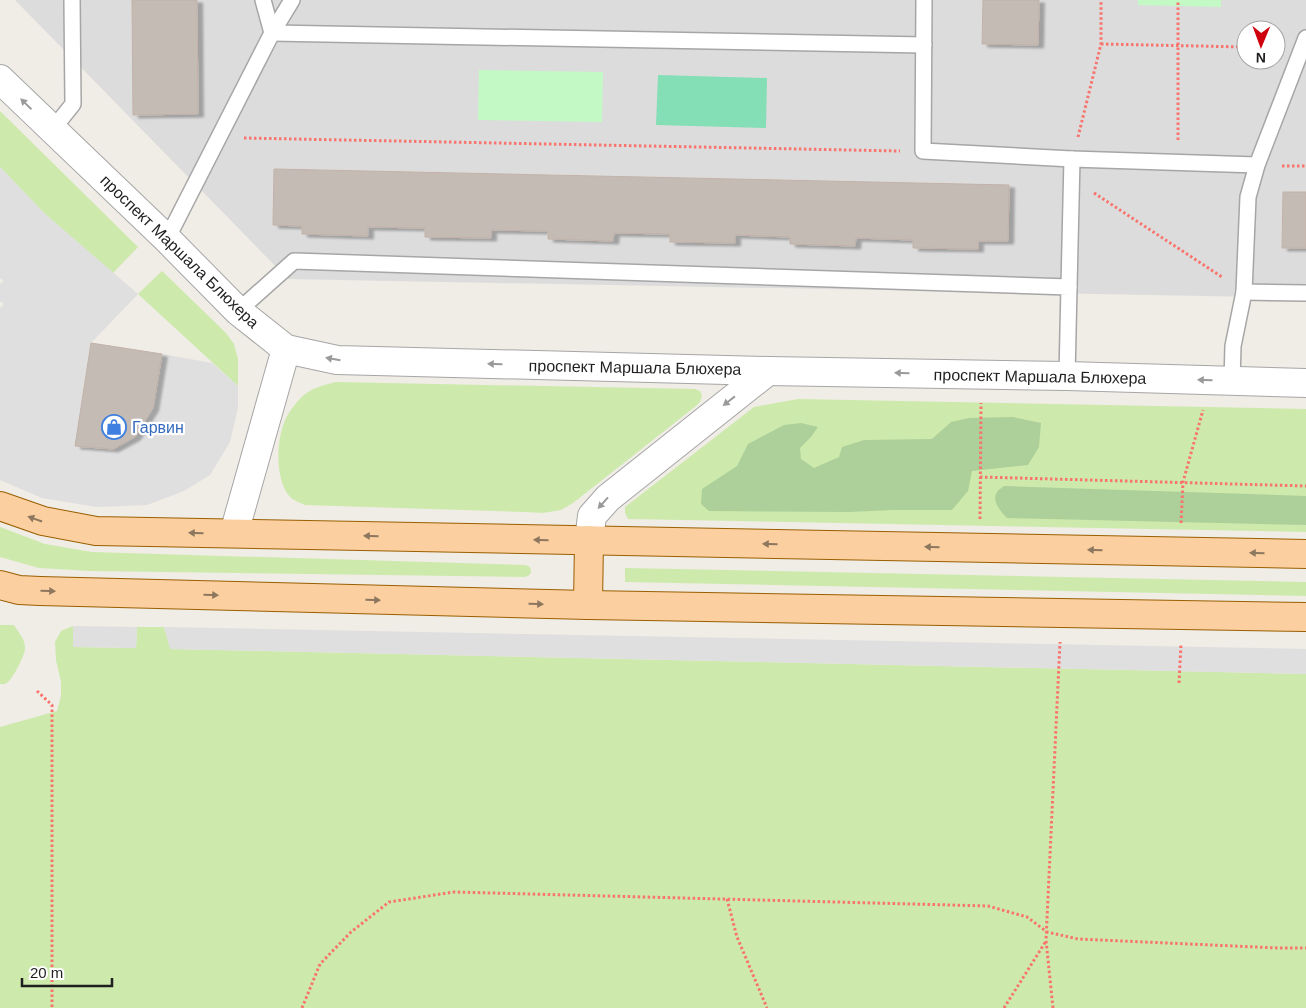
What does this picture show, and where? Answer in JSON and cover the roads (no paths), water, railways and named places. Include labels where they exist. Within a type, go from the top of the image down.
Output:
[{"type":"main road","points":[[0,506],[43,521],[96,531],[1306,554]]},
{"type":"main road","points":[[588,605],[590,540]]},
{"type":"main road","points":[[0,585],[19,590],[40,591],[588,605],[1306,617]]},
{"type":"street","name":"проспект Маршала Блюхера","points":[[0,79],[167,238],[238,311],[286,349],[337,360],[1306,383]]},
{"type":"street","points":[[234,533],[286,349]]},
{"type":"street","points":[[590,540],[592,516],[608,498],[768,371]]},
{"type":"lane","points":[[53,130],[73,104],[72,0]]},
{"type":"lane","points":[[263,0],[272,33]]},
{"type":"lane","points":[[167,238],[272,33],[292,0]]},
{"type":"lane","points":[[924,0],[923,151],[1072,159],[1257,165]]},
{"type":"lane","points":[[272,33],[924,45]]},
{"type":"lane","points":[[1222,381],[1233,346],[1244,292],[1248,197],[1257,165],[1305,44]]},
{"type":"lane","points":[[1067,376],[1072,159]]},
{"type":"lane","points":[[238,311],[294,261],[1069,287]]},
{"type":"lane","points":[[1244,292],[1306,293]]},
{"type":"place","name":"Гарвин","points":[[114,427]]}]
